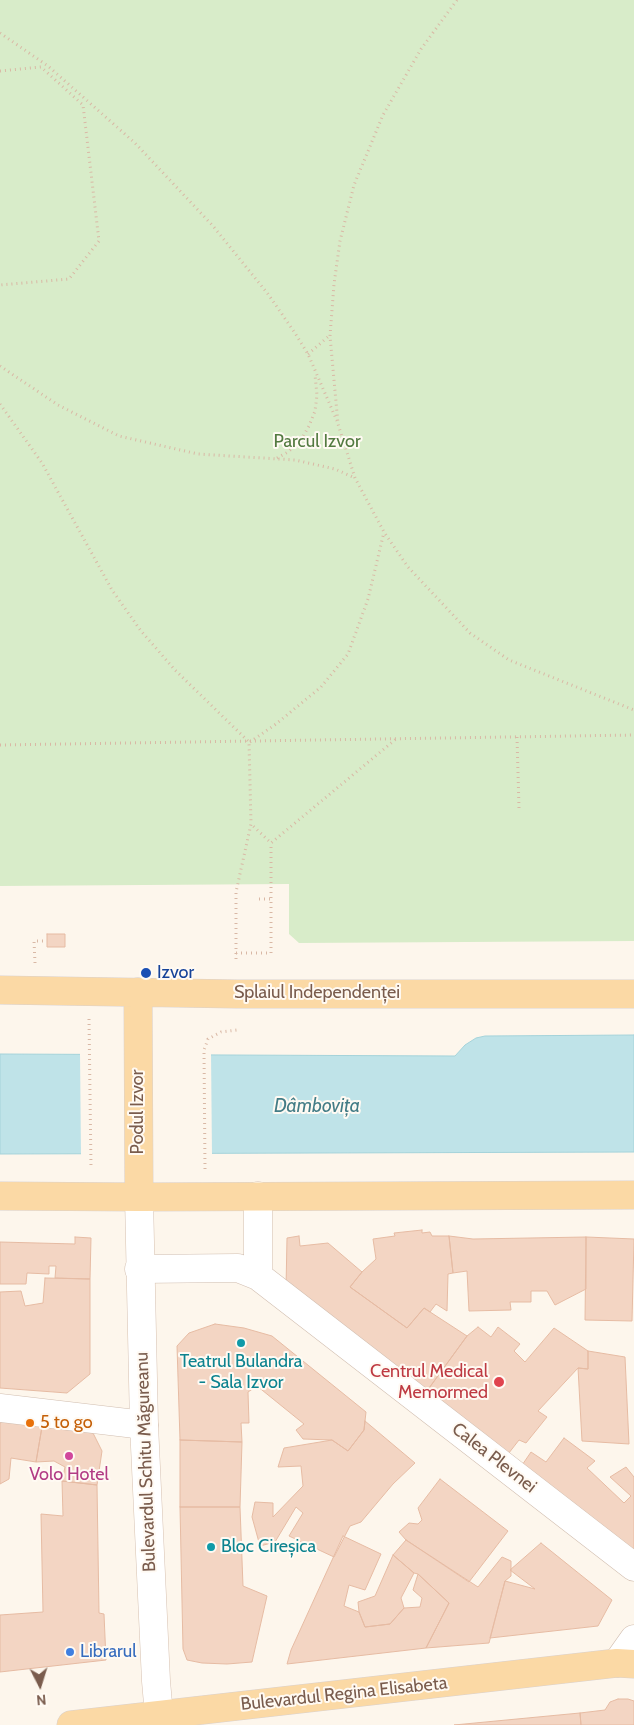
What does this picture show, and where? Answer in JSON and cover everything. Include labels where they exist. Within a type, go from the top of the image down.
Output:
[{"type":"main road","name":"Splaiul Independenței","points":[[0,990],[634,994]]},
{"type":"main road","name":"Podul Izvor","points":[[138,992],[138,1185]]},
{"type":"main road","points":[[0,1196],[138,1185],[258,1196],[634,1195]]},
{"type":"main road","name":"Bulevardul Regina Elisabeta","points":[[71,1725],[161,1720],[628,1662]]},
{"type":"street","name":"Bulevardul Schitu Măgureanu","points":[[138,1185],[144,1425],[161,1720]]},
{"type":"street","points":[[258,1196],[258,1276]]},
{"type":"street","name":"Calea Plevnei","points":[[139,1269],[238,1268],[258,1276],[634,1567]]},
{"type":"street","points":[[0,1408],[144,1425]]},
{"type":"street","points":[[628,1662],[634,1639]]},
{"type":"path","points":[[338,424],[330,336],[340,241],[354,184],[383,115],[421,49],[457,0]]},
{"type":"path","points":[[0,33],[48,66],[135,143],[213,226],[268,294],[308,354],[314,372],[338,424],[356,478],[384,532],[408,567],[470,633],[509,660],[634,710]]},
{"type":"path","points":[[0,71],[41,67],[83,105],[99,241],[69,280],[0,285]]},
{"type":"path","points":[[61,87],[66,81]]},
{"type":"path","points":[[308,354],[330,336]]},
{"type":"path","points":[[0,366],[58,405],[120,436],[198,454],[315,463],[356,478]]},
{"type":"path","points":[[275,459],[288,452],[301,440],[309,426],[315,411],[317,395],[314,372]]},
{"type":"path","points":[[0,404],[42,463],[112,590],[141,631],[175,670],[249,742],[251,824],[236,892],[236,959]]},
{"type":"path","points":[[249,742],[276,724],[321,687],[348,654],[368,599],[384,532]]},
{"type":"path","points":[[0,745],[634,735]]},
{"type":"path","points":[[517,737],[519,808]]},
{"type":"path","points":[[271,843],[396,739]]},
{"type":"path","points":[[236,954],[271,953],[271,843],[251,824]]},
{"type":"path","points":[[259,899],[272,899]]},
{"type":"path","points":[[35,966],[34,941],[47,941]]},
{"type":"path","points":[[205,1172],[204,1050],[208,1039],[222,1032],[237,1030]]},
{"type":"path","points":[[90,1051],[91,1174]]},
{"type":"green space","name":"Parcul Izvor","points":[[0,0],[634,0],[634,941],[299,943],[289,934],[289,884],[0,886]]},
{"type":"water","name":"Dâmbovița","points":[[634,1035],[634,1152],[0,1154],[0,1054],[455,1056],[465,1045],[476,1038],[485,1036]]},
{"type":"pier","points":[[80,1053],[211,1053],[212,1156],[81,1156]]},
{"type":"building","points":[[47,934],[65,934],[65,947],[47,947]]},
{"type":"building","points":[[422,1230],[422,1233],[430,1232],[432,1236],[449,1236],[453,1273],[448,1274],[447,1311],[436,1304],[430,1312],[424,1308],[407,1328],[350,1287],[376,1259],[373,1239],[395,1236],[394,1233]]},
{"type":"building","points":[[299,1236],[300,1246],[328,1243],[362,1272],[350,1287],[407,1328],[424,1308],[467,1336],[424,1395],[286,1288],[287,1238]]},
{"type":"building","points":[[449,1236],[473,1239],[586,1237],[586,1289],[555,1305],[547,1291],[531,1291],[531,1302],[510,1302],[511,1310],[469,1311],[467,1271],[453,1273]]},
{"type":"building","points":[[75,1237],[91,1238],[90,1279],[55,1278],[56,1266],[49,1266],[49,1274],[27,1273],[26,1284],[0,1284],[0,1242],[75,1244]]},
{"type":"building","points":[[586,1237],[634,1239],[632,1321],[585,1320]]},
{"type":"building","points":[[45,1278],[90,1279],[90,1374],[67,1393],[0,1388],[0,1292],[21,1291],[25,1306],[43,1303]]},
{"type":"building","points":[[215,1324],[244,1328],[272,1336],[366,1412],[364,1430],[348,1451],[332,1440],[303,1439],[296,1430],[304,1424],[257,1386],[248,1392],[249,1423],[241,1423],[242,1442],[180,1440],[177,1346],[189,1333]]},
{"type":"building","name":"Centrul Medical Memormed","points":[[478,1327],[491,1337],[498,1327],[520,1344],[514,1351],[525,1362],[554,1328],[588,1351],[588,1369],[578,1368],[538,1411],[547,1417],[526,1443],[519,1440],[505,1458],[424,1395],[467,1336]]},
{"type":"building","points":[[588,1351],[625,1357],[629,1444],[582,1441],[578,1368],[588,1369]]},
{"type":"building","points":[[17,1415],[43,1421],[36,1462],[11,1458],[9,1479],[0,1484],[0,1423]]},
{"type":"building","name":"Volo Hotel","points":[[43,1421],[93,1433],[102,1451],[97,1485],[62,1481],[65,1467],[54,1461],[36,1462]]},
{"type":"building","points":[[365,1421],[415,1463],[393,1484],[361,1522],[350,1526],[334,1557],[289,1536],[303,1513],[296,1507],[275,1542],[260,1546],[252,1517],[255,1502],[273,1503],[273,1517],[303,1486],[301,1466],[278,1467],[284,1448],[332,1440],[348,1451],[364,1430]]},
{"type":"building","points":[[564,1438],[595,1461],[587,1468],[624,1503],[631,1496],[610,1477],[626,1467],[634,1477],[634,1558],[518,1471],[531,1452],[546,1462]]},
{"type":"building","points":[[180,1440],[242,1442],[240,1507],[180,1507]]},
{"type":"building","points":[[440,1479],[508,1531],[469,1582],[406,1540],[399,1532],[409,1523],[418,1524],[422,1520],[418,1508]]},
{"type":"building","points":[[62,1481],[97,1485],[99,1613],[104,1614],[106,1660],[0,1672],[0,1615],[43,1612],[41,1514],[63,1516]]},
{"type":"building","name":"Bloc Cireșica","points":[[180,1507],[240,1507],[243,1586],[267,1596],[252,1662],[227,1664],[187,1660],[183,1649]]},
{"type":"building","points":[[343,1536],[381,1554],[365,1590],[349,1585],[344,1606],[359,1612],[365,1627],[390,1624],[404,1608],[420,1607],[422,1598],[413,1590],[418,1574],[449,1603],[426,1648],[287,1664],[291,1650]]},
{"type":"building","points":[[406,1540],[478,1587],[502,1557],[511,1561],[511,1576],[505,1581],[489,1643],[426,1648],[449,1603],[418,1574],[414,1573],[393,1555]]},
{"type":"building","points":[[541,1543],[612,1600],[598,1626],[490,1638],[505,1581],[535,1589],[510,1570]]},
{"type":"building","points":[[393,1555],[414,1573],[401,1598],[404,1608],[390,1624],[365,1627],[359,1612],[358,1602],[375,1596]]},
{"type":"building","points":[[618,1699],[634,1701],[634,1725],[581,1725],[580,1713],[605,1710],[610,1702]]},
{"type":"building","points":[[580,1713],[581,1725],[454,1725]]},
{"type":"place","name":"Izvor","points":[[146,973]]},
{"type":"place","name":"Teatrul Bulandra - Sala Izvor","points":[[241,1343]]},
{"type":"place","name":"Centrul Medical Memormed","points":[[499,1382]]},
{"type":"place","name":"5 to go","points":[[30,1423]]},
{"type":"place","name":"Volo Hotel","points":[[69,1456]]},
{"type":"place","name":"Bloc Cireșica","points":[[211,1547]]},
{"type":"place","name":"Librarul","points":[[70,1652]]}]
